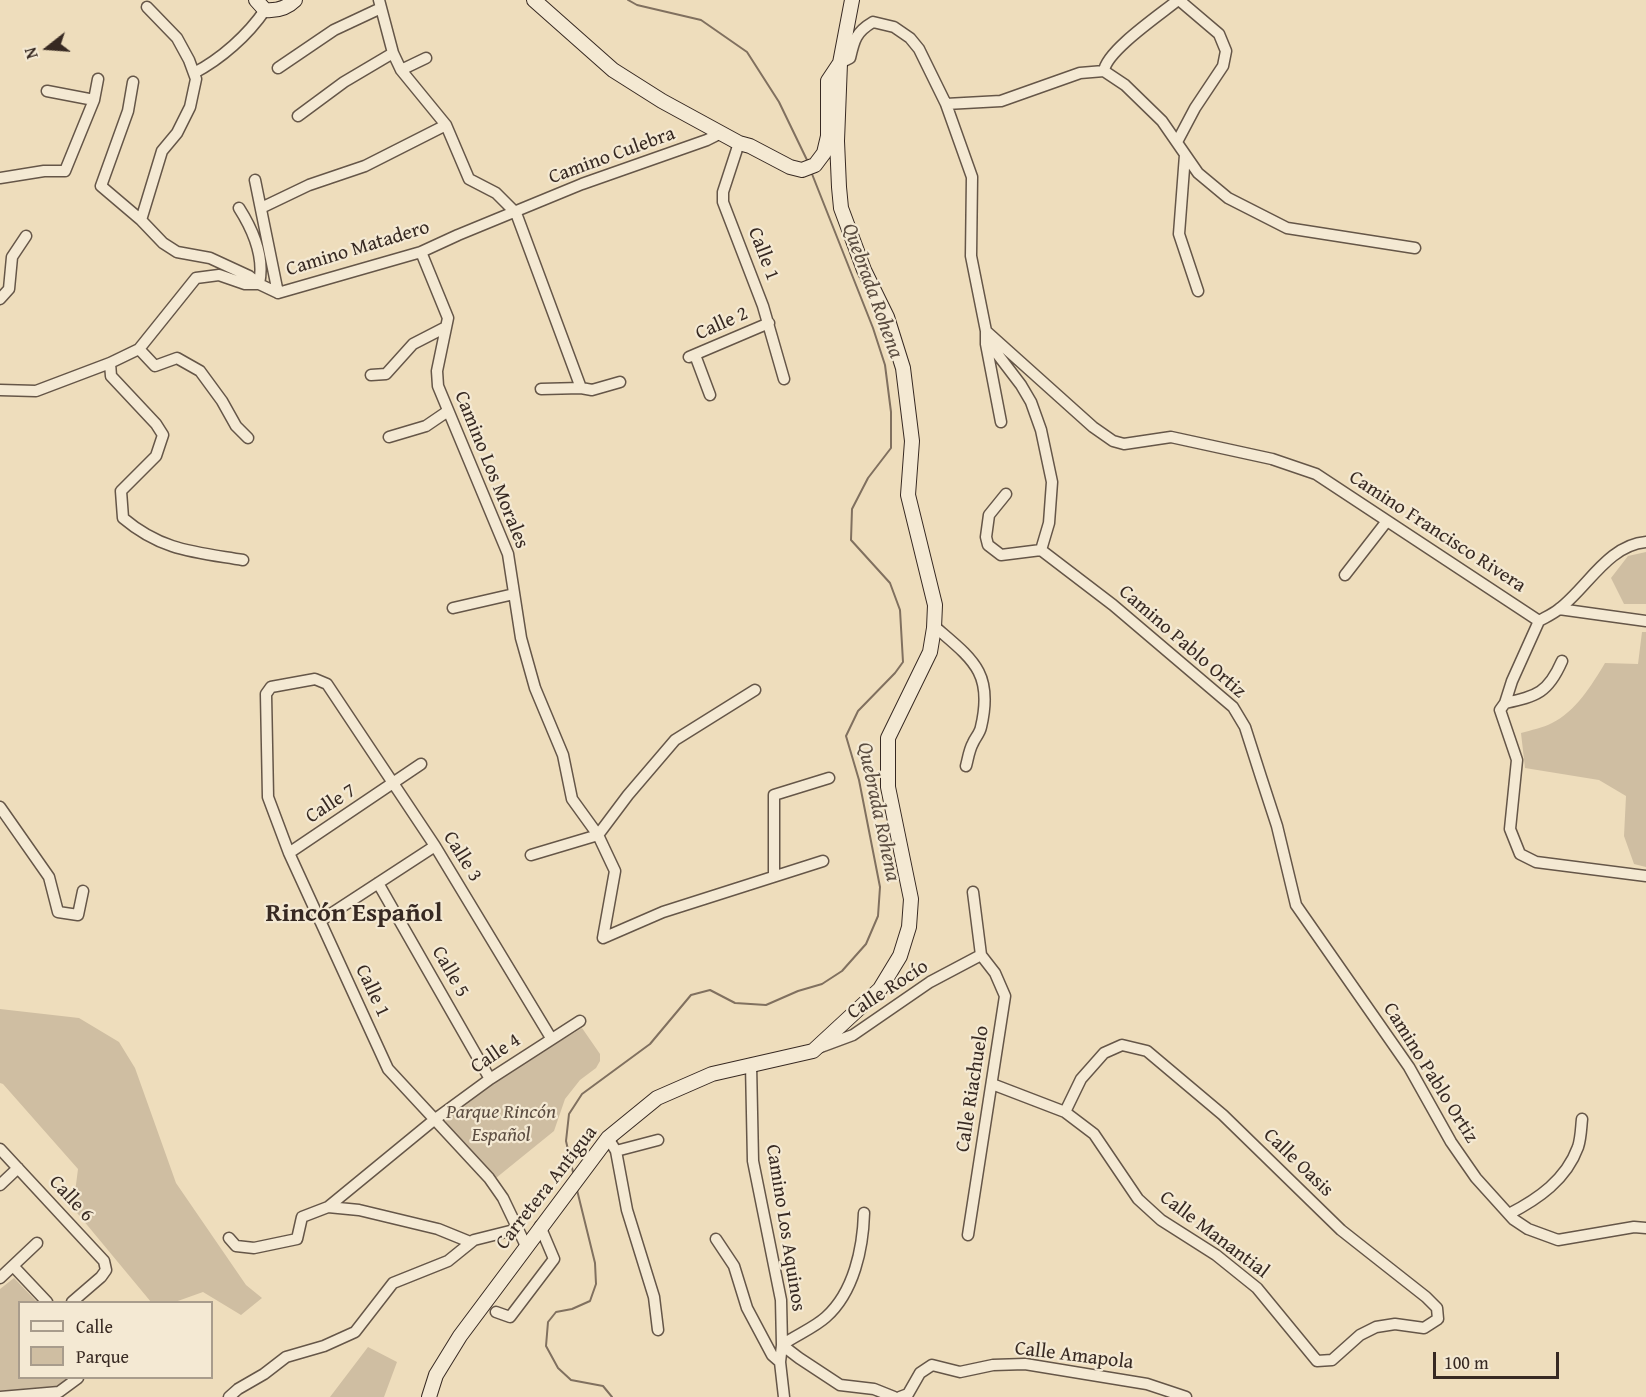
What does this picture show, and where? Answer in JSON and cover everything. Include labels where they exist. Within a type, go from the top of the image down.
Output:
[{"type":"street","points":[[194,73],[206,67],[253,27],[260,5],[280,10],[295,0]]},
{"type":"street","points":[[534,0],[613,69],[662,101],[739,143],[750,146],[790,167],[802,170],[815,165],[824,153],[828,136],[828,81],[840,63],[850,58],[860,30],[873,22],[894,27],[910,38],[919,49],[946,104],[972,177],[971,256],[1002,423]]},
{"type":"street","points":[[813,1051],[880,989],[900,956],[909,927],[911,898],[888,787],[888,738],[930,652],[935,605],[908,495],[912,441],[903,368],[887,317],[864,270],[842,208],[839,187],[837,141],[840,63],[852,0]]},
{"type":"street","points":[[1104,71],[1104,64],[1116,51],[1179,0],[1220,34],[1226,51],[1223,66],[1177,142]]},
{"type":"street","points":[[278,68],[334,30],[380,4],[393,53],[401,70],[446,124],[469,179],[496,193],[516,213],[581,388]]},
{"type":"street","points":[[141,220],[162,151],[177,133],[190,107],[196,79],[177,38],[147,7]]},
{"type":"street","points":[[298,116],[344,82],[393,53]]},
{"type":"street","points":[[401,70],[426,58]]},
{"type":"street","points":[[946,104],[1001,101],[1080,73],[1104,71],[1125,85],[1162,121],[1198,173],[1228,198],[1287,228],[1415,248]]},
{"type":"street","points":[[0,178],[44,171],[66,171],[94,100],[98,79]]},
{"type":"street","points":[[133,82],[128,111],[101,186],[141,220],[163,243],[177,252],[210,258],[249,276],[259,284],[262,273],[259,251],[249,224],[238,208]]},
{"type":"street","points":[[47,91],[94,100]]},
{"type":"street","points":[[261,208],[309,185],[365,166],[446,124]]},
{"type":"street","name":"Camino Culebra","points":[[516,213],[582,184],[721,133]]},
{"type":"street","name":"Calle 1","points":[[739,143],[723,192],[723,202],[769,323],[784,379]]},
{"type":"street","points":[[1185,154],[1179,234],[1198,291]]},
{"type":"street","points":[[255,180],[278,293]]},
{"type":"street","name":"Camino Matadero","points":[[0,390],[36,391],[110,363],[139,349],[196,278],[219,275],[245,284],[259,284],[278,293],[421,252],[516,213]]},
{"type":"street","points":[[0,299],[9,289],[12,257],[26,236]]},
{"type":"street","name":"Camino Los Morales","points":[[421,252],[448,318],[436,371],[438,386],[508,554],[520,638],[535,688],[563,755],[572,799],[598,835],[615,871],[603,938],[663,912],[774,876]]},
{"type":"street","name":"Calle 2","points":[[710,395],[692,356],[769,323]]},
{"type":"street","points":[[371,375],[386,375],[413,344],[446,327]]},
{"type":"street","name":"Camino Francisco Rivera","points":[[986,331],[1093,427],[1113,441],[1124,444],[1171,437],[1272,459],[1316,474],[1539,621]]},
{"type":"street","points":[[986,344],[992,347],[1021,385],[1031,402],[1041,430],[1052,482],[1049,523],[1041,550],[1001,555],[988,545],[986,537],[989,515],[1006,494]]},
{"type":"street","points":[[139,349],[155,366],[177,358],[200,371],[222,401],[236,426],[249,438]]},
{"type":"street","points":[[110,363],[111,376],[156,424],[163,435],[156,456],[121,491],[123,518],[141,533],[173,548],[243,560]]},
{"type":"street","points":[[542,389],[592,390],[620,382]]},
{"type":"street","points":[[389,437],[426,426],[448,411]]},
{"type":"street","points":[[1345,575],[1388,521]]},
{"type":"street","points":[[1646,542],[1636,542],[1619,551],[1559,609],[1539,621],[1500,710],[1517,760],[1510,829],[1520,854],[1536,862],[1646,876]]},
{"type":"street","name":"Camino Pablo Ortiz","points":[[1041,550],[1113,605],[1233,707],[1245,727],[1262,777],[1277,826],[1296,905],[1409,1067],[1457,1151],[1476,1178],[1509,1214],[1528,1229],[1558,1240],[1634,1227],[1646,1228]]},
{"type":"street","points":[[453,608],[514,594]]},
{"type":"street","points":[[1559,609],[1646,621]]},
{"type":"street","points":[[934,626],[976,664],[985,684],[981,730],[972,744],[966,766]]},
{"type":"street","points":[[1505,703],[1532,697],[1551,684],[1562,661]]},
{"type":"street","name":"Calle 1","points":[[336,699],[327,684],[315,679],[271,687],[266,694],[268,797],[289,853],[388,1069],[489,1178],[503,1198],[526,1246]]},
{"type":"street","points":[[531,855],[598,835],[628,795],[675,740],[755,690]]},
{"type":"street","name":"Calle 3","points":[[336,699],[435,846],[551,1038]]},
{"type":"street","name":"Calle 7","points":[[289,853],[421,764]]},
{"type":"street","points":[[823,861],[774,876],[774,795],[829,778]]},
{"type":"street","points":[[0,807],[49,877],[58,912],[78,915],[83,891]]},
{"type":"street","points":[[320,921],[435,846]]},
{"type":"street","name":"Calle 5","points":[[378,883],[490,1079]]},
{"type":"street","points":[[973,892],[981,955]]},
{"type":"street","name":"Calle Rocío","points":[[813,1051],[853,1035],[930,982],[981,955]]},
{"type":"street","name":"Calle Riachuelo","points":[[968,1234],[1005,996],[995,973],[981,955]]},
{"type":"street","name":"Calle 4","points":[[229,1238],[236,1246],[254,1248],[297,1239],[302,1217],[328,1207],[434,1120],[490,1079],[580,1021]]},
{"type":"street","name":"Calle Oasis","points":[[1065,1112],[1081,1079],[1104,1053],[1122,1045],[1148,1051],[1223,1115],[1341,1230],[1437,1308],[1438,1319],[1424,1328],[1395,1324],[1376,1327],[1353,1341]]},
{"type":"street","name":"Carretera Antigua","points":[[429,1397],[436,1375],[460,1336],[608,1138],[657,1098],[712,1074],[813,1051]]},
{"type":"street","name":"Camino Los Aquinos","points":[[751,1064],[753,1161],[781,1300],[780,1362],[784,1397]]},
{"type":"street","name":"Calle Manantial","points":[[992,1084],[1065,1112],[1094,1134],[1138,1198],[1161,1220],[1216,1255],[1257,1288],[1317,1361],[1332,1360],[1353,1341]]},
{"type":"street","points":[[1509,1214],[1535,1200],[1557,1182],[1569,1166],[1578,1146],[1582,1119]]},
{"type":"street","points":[[608,1138],[616,1151],[627,1210],[654,1297],[658,1330]]},
{"type":"street","points":[[616,1151],[658,1140]]},
{"type":"street","name":"Calle 6","points":[[0,1149],[104,1261],[106,1270],[73,1301]]},
{"type":"street","points":[[0,1185],[18,1168]]},
{"type":"street","points":[[328,1207],[359,1210],[438,1229],[470,1242]]},
{"type":"street","points":[[864,1213],[863,1237],[842,1300],[825,1318],[782,1345],[840,1385],[874,1389],[894,1397]]},
{"type":"street","points":[[496,1312],[510,1317],[554,1259],[540,1226]]},
{"type":"street","points":[[229,1397],[286,1357],[324,1346],[355,1332],[393,1283],[448,1261],[470,1242],[518,1229]]},
{"type":"street","points":[[716,1239],[734,1266],[747,1308],[772,1355],[780,1362]]},
{"type":"street","points":[[0,1278],[37,1243]]},
{"type":"street","points":[[14,1267],[46,1301]]},
{"type":"street","name":"Calle Amapola","points":[[900,1397],[908,1394],[920,1373],[932,1365],[960,1372],[993,1365],[1025,1364],[1147,1383],[1186,1397]]},
{"type":"street","points":[[0,1397],[59,1392],[75,1379]]},
{"type":"green space","points":[[1646,552],[1646,604],[1624,604],[1611,578],[1628,556]]},
{"type":"green space","points":[[1642,632],[1646,632],[1646,867],[1634,864],[1624,836],[1626,796],[1599,780],[1525,768],[1521,733],[1548,725],[1568,712],[1589,689],[1605,663],[1638,664]]},
{"type":"green space","points":[[0,1009],[79,1018],[119,1042],[135,1068],[176,1183],[246,1285],[262,1298],[241,1315],[203,1292],[178,1301],[150,1301],[73,1208],[78,1169],[0,1083]]},
{"type":"green space","name":"Parque Rincón Español","points":[[582,1028],[600,1054],[600,1061],[596,1068],[580,1080],[565,1099],[554,1131],[496,1178],[446,1127],[445,1117],[491,1083]]},
{"type":"green space","points":[[14,1278],[36,1301],[18,1301],[18,1379],[70,1379],[58,1387],[0,1393],[0,1289]]},
{"type":"green space","points":[[368,1347],[397,1362],[384,1397],[330,1397]]},
{"type":"waterway","name":"Quebrada Rohena","points":[[628,0],[637,5],[701,20],[747,52],[779,102],[807,160]]},
{"type":"waterway","name":"Quebrada Rohena","points":[[573,1172],[566,1141],[569,1114],[582,1094],[650,1044],[691,995],[710,990],[735,1003],[766,1005],[798,991],[822,984],[842,971],[866,944],[878,916],[880,887],[859,780],[846,736],[858,711],[903,662],[900,610],[890,583],[851,540],[852,509],[868,478],[891,448],[891,412],[885,365],[873,328],[812,174]]},
{"type":"waterway","name":"Quebrada Rohena","points":[[577,1190],[595,1263],[596,1284],[590,1301],[572,1309],[556,1312],[548,1322],[546,1346],[558,1368],[571,1380],[603,1386],[612,1397]]},
{"type":"district","name":"Rincón Español","points":[[354,914]]}]
